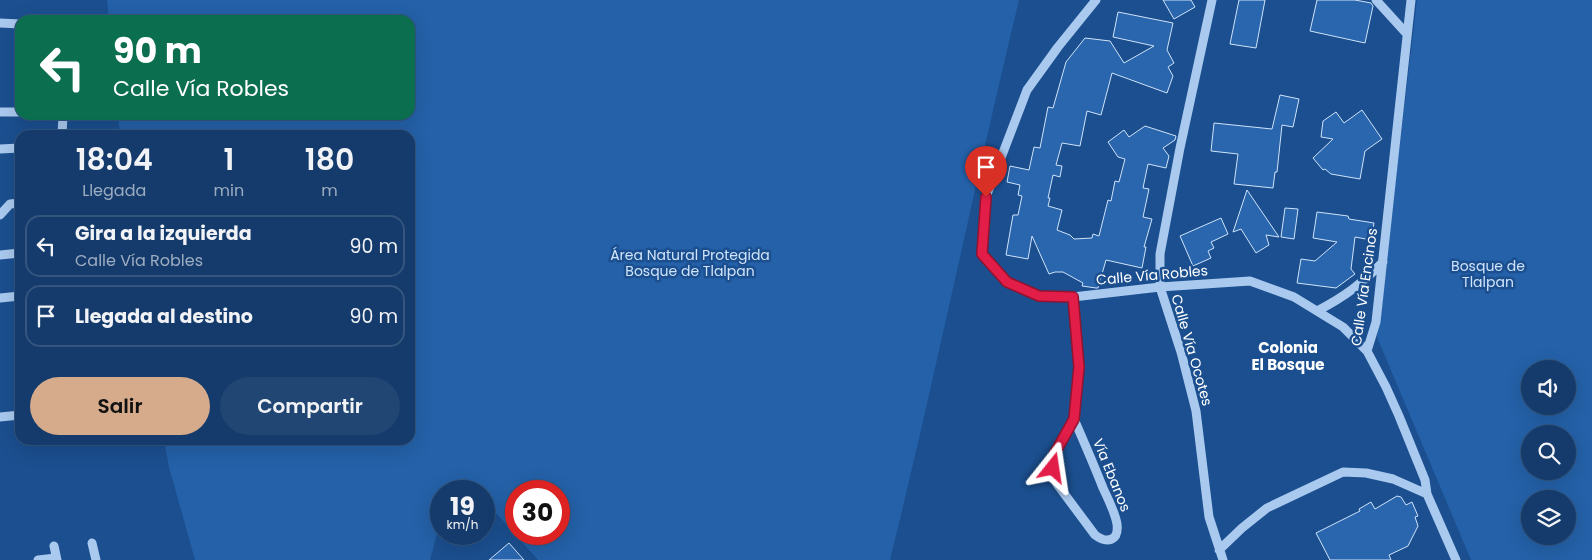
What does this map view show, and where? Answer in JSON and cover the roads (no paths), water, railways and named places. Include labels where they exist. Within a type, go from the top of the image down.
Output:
[{"type":"street","name":"Calle Vía Robles","points":[[1096,0],[1058,47],[1027,90],[986,197],[982,254],[1007,282],[1039,296],[1073,297],[1160,287],[1250,281],[1294,297],[1344,328],[1368,351]]},
{"type":"street","name":"Calle Vía Ocotes","points":[[1212,0],[1165,225],[1160,254],[1160,287],[1181,352],[1196,411],[1209,518],[1223,560]]},
{"type":"street","points":[[1376,0],[1406,33]]},
{"type":"street","name":"Calle Vía Encinos","points":[[1411,0],[1376,322],[1368,351],[1400,416],[1425,480],[1427,494],[1456,560]]},
{"type":"street","points":[[0,23],[15,24]]},
{"type":"street","points":[[0,112],[15,112]]},
{"type":"street","points":[[0,149],[15,148]]},
{"type":"street","points":[[0,215],[10,204],[15,204]]},
{"type":"street","points":[[0,255],[15,254]]},
{"type":"street","points":[[1317,311],[1342,298],[1364,281],[1383,262]]},
{"type":"street","points":[[0,298],[15,296]]},
{"type":"street","name":"Vía Ebanos","points":[[1073,297],[1079,367],[1074,419],[1055,453],[1053,468],[1057,484],[1095,536],[1108,541],[1115,538],[1118,533],[1114,514],[1074,419]]},
{"type":"street","points":[[0,417],[15,416]]},
{"type":"street","points":[[1219,550],[1266,508],[1343,472],[1366,473],[1393,479],[1427,494]]},
{"type":"street","points":[[92,543],[96,560]]},
{"type":"street","points":[[38,560],[57,559],[54,546]]},
{"type":"district","name":"Colonia El Bosque","points":[[1288,356]]},
{"type":"park label","name":"Área Natural Protegida Bosque de Tlalpan","points":[[690,264]]},
{"type":"park label","name":"Bosque de Tlalpan","points":[[1488,274]]}]
